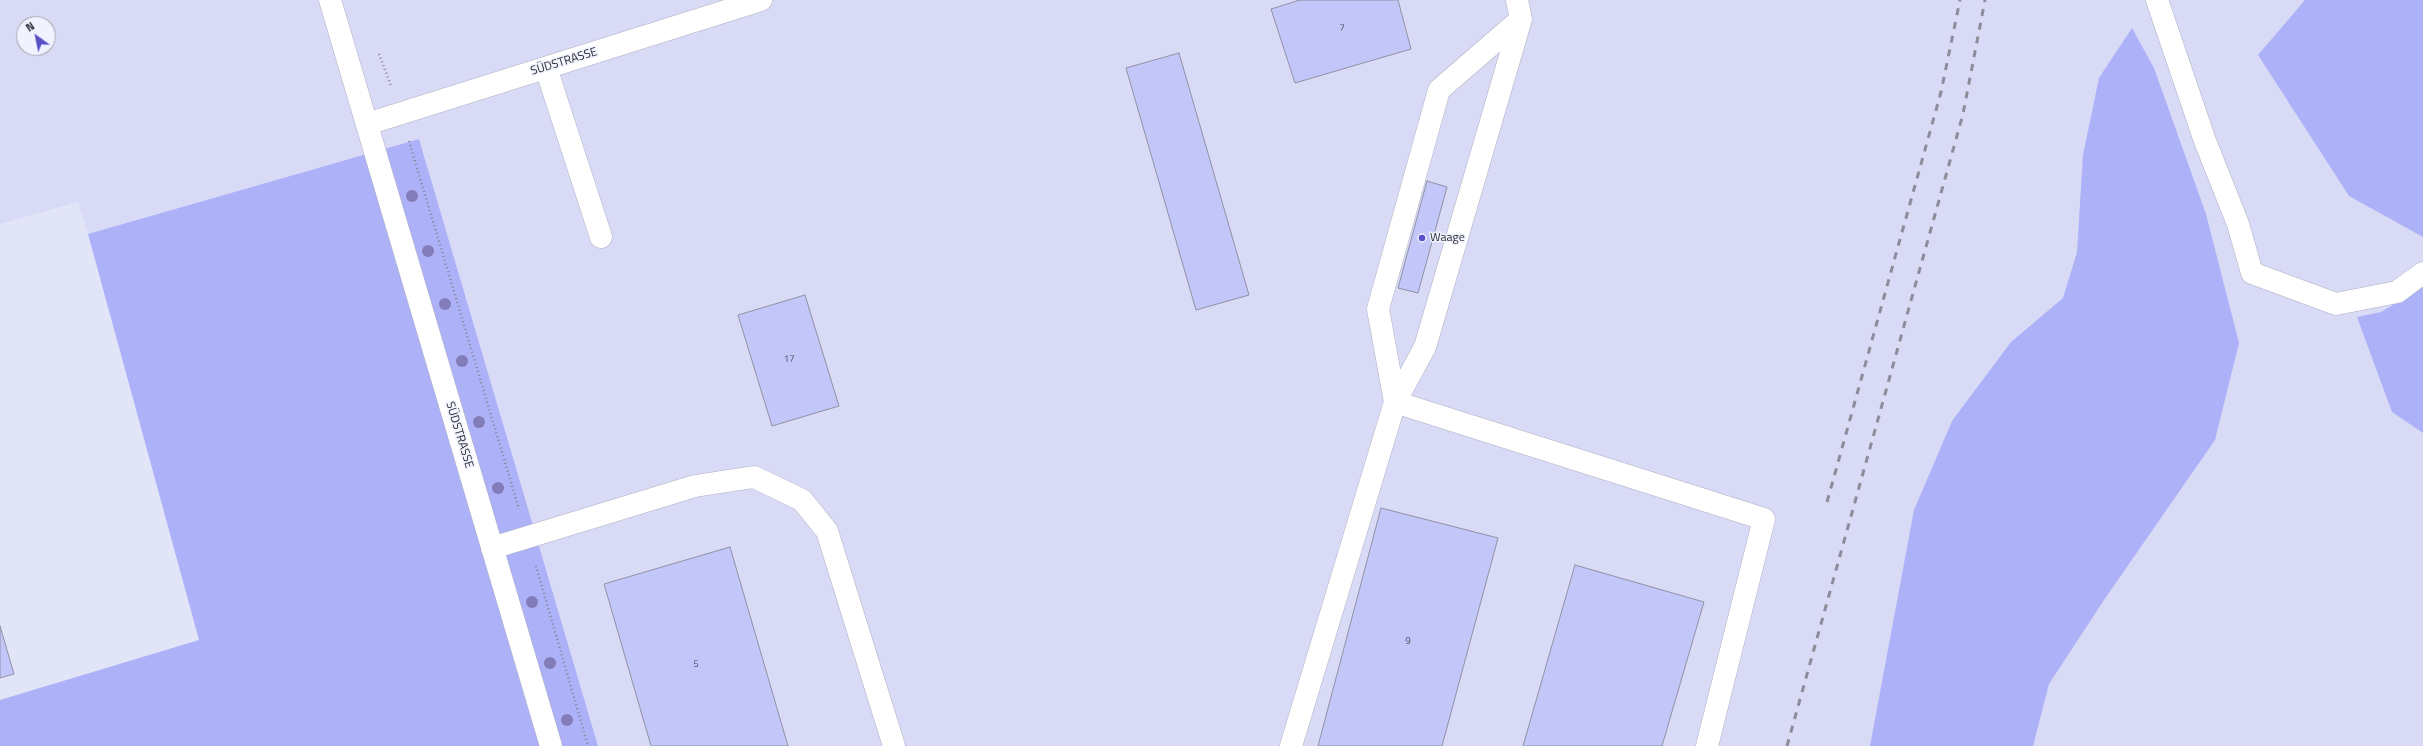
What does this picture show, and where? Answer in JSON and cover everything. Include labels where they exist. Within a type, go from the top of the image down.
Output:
[{"type":"street","name":"SÜDSTRASSE","points":[[330,0],[550,746]]},
{"type":"street","name":"SÜDSTRASSE","points":[[367,124],[761,0]]},
{"type":"street","points":[[2157,0],[2206,141],[2238,224],[2252,273],[2336,304],[2397,292],[2423,273]]},
{"type":"street","points":[[1395,402],[1378,309],[1439,90],[1519,10]]},
{"type":"street","points":[[1291,746],[1395,402],[1426,347],[1519,10]]},
{"type":"street","points":[[546,68],[601,236]]},
{"type":"street","points":[[1395,402],[1764,519],[1707,746]]},
{"type":"street","points":[[492,548],[696,486],[754,477],[802,500],[826,532],[894,746]]},
{"type":"path","points":[[376,46],[401,113],[528,537],[588,746]]},
{"type":"shaded area","points":[[0,0],[2423,0],[2423,746],[598,746],[419,139],[88,234],[78,202],[0,224]]},
{"type":"shaded area","points":[[2305,0],[2423,0],[2423,237],[2349,196],[2258,55]]},
{"type":"shaded area","points":[[2132,28],[2154,68],[2206,214],[2239,343],[2215,440],[2104,600],[2049,684],[2033,746],[1870,746],[1914,510],[1952,421],[2011,342],[2063,298],[2077,252],[2083,155],[2099,78]]},
{"type":"shaded area","points":[[419,139],[598,746],[0,746],[0,700],[199,640],[88,234]]},
{"type":"shaded area","points":[[2423,287],[2423,433],[2392,412],[2357,317],[2381,312]]},
{"type":"building","points":[[1300,0],[1398,0],[1411,49],[1295,83],[1271,9]]},
{"type":"building","points":[[1179,53],[1249,295],[1196,310],[1126,68]]},
{"type":"building","name":"Waage","points":[[1427,181],[1447,187],[1418,293],[1398,288]]},
{"type":"building","points":[[805,295],[839,406],[772,426],[738,315]]},
{"type":"building","points":[[1381,508],[1498,538],[1442,746],[1318,746]]},
{"type":"building","points":[[730,547],[788,746],[651,746],[604,584]]},
{"type":"building","points":[[1575,565],[1704,602],[1662,746],[1523,746]]},
{"type":"building","points":[[0,626],[14,674],[0,678]]},
{"type":"railway","points":[[1827,502],[1941,92],[1960,0]]},
{"type":"railway","points":[[1787,746],[1963,114],[1985,0]]},
{"type":"place","name":"Waage","points":[[1422,238]]}]
